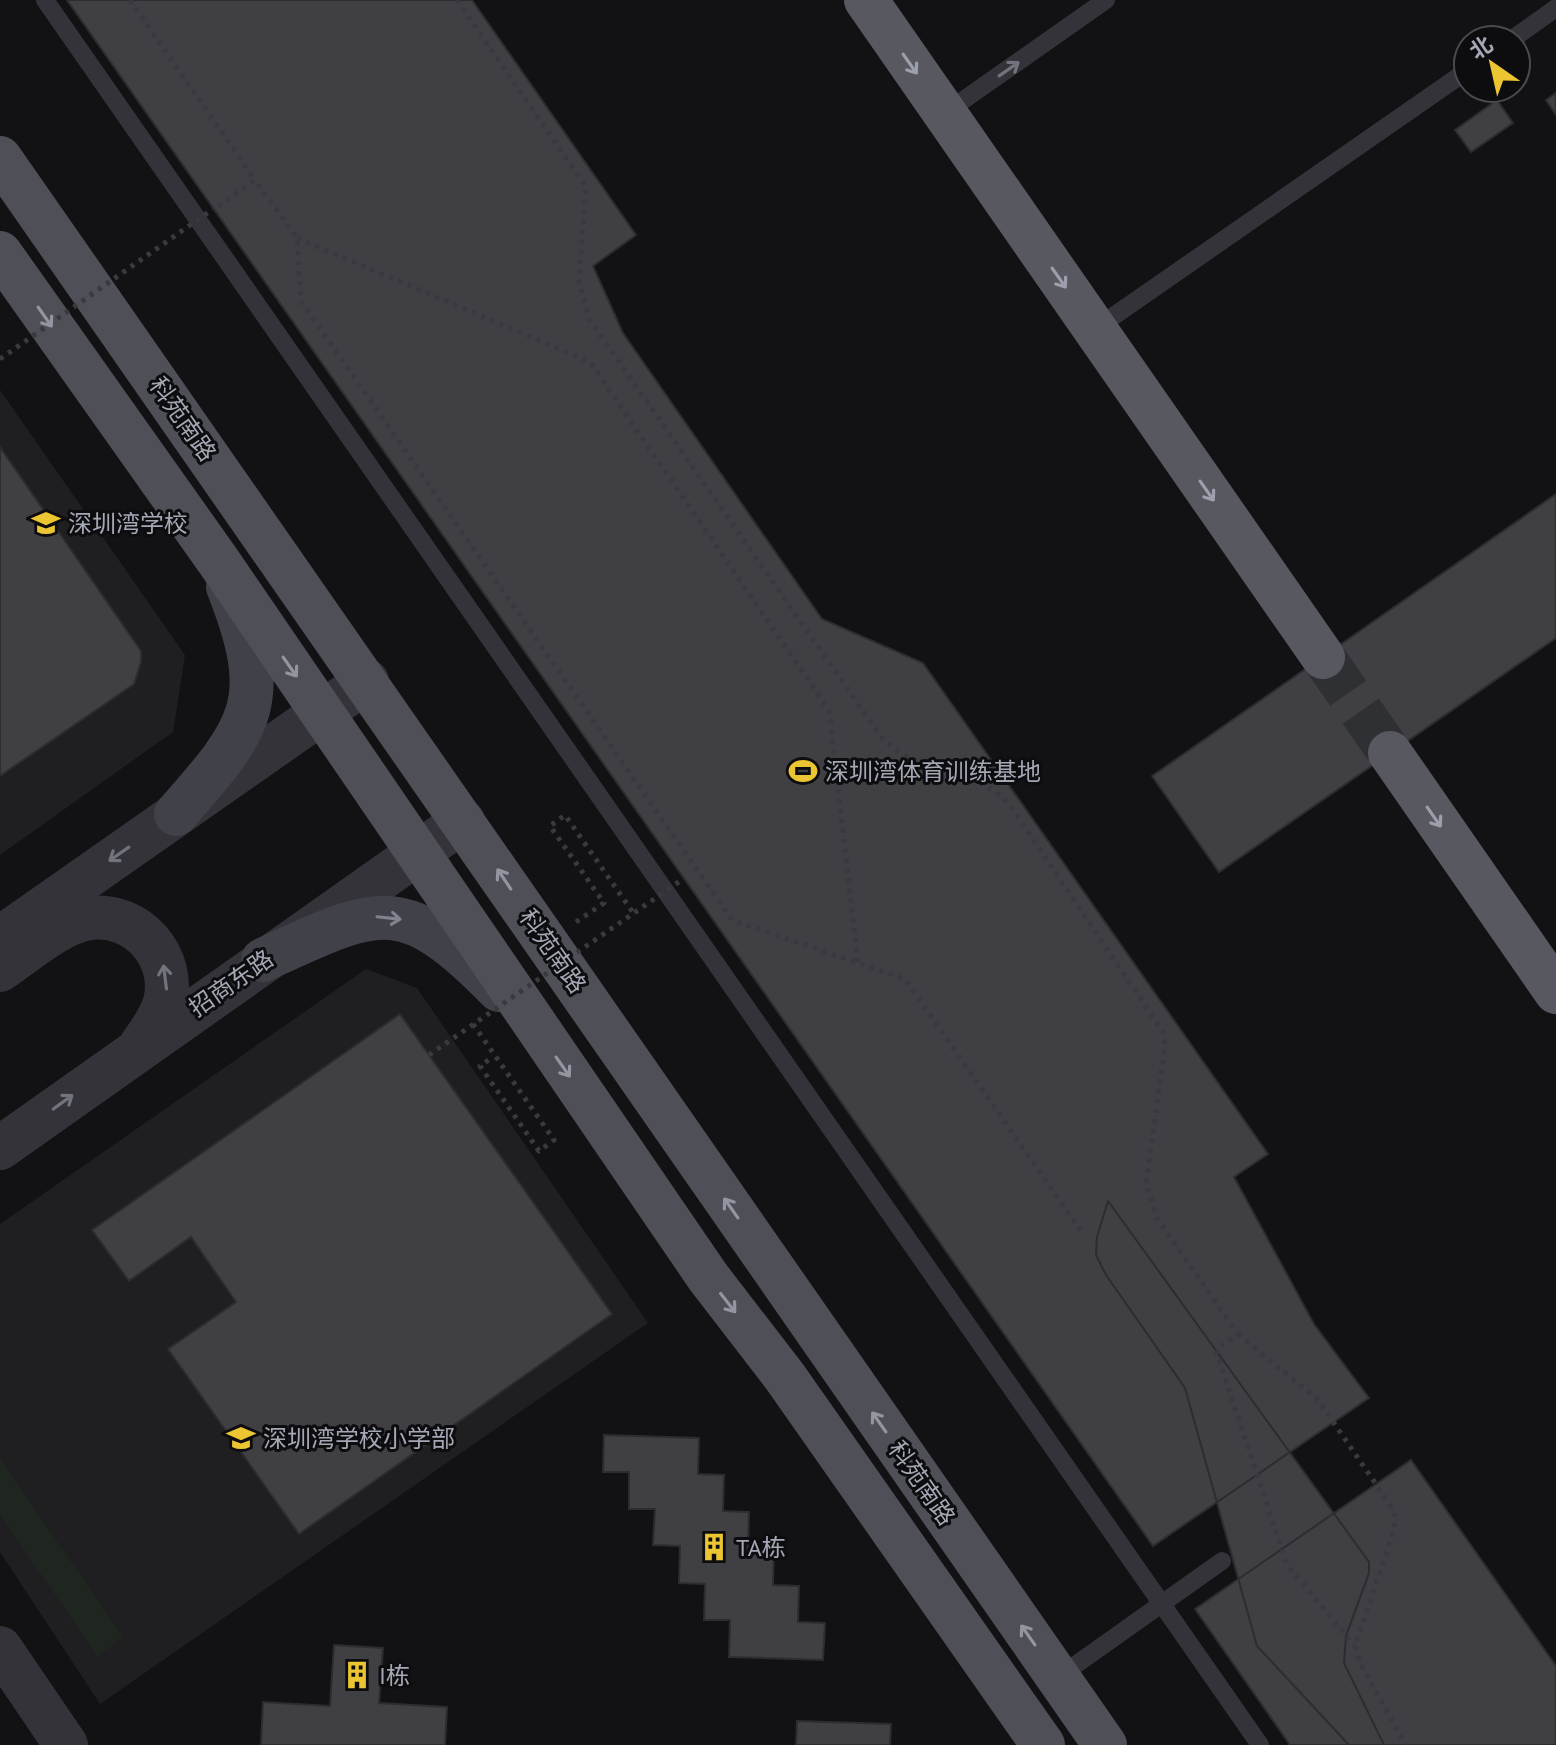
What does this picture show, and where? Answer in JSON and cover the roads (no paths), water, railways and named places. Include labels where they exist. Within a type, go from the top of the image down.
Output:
[{"type":"highway","points":[[866,0],[1323,657]]},
{"type":"highway","points":[[1390,753],[1556,992]]},
{"type":"main road","name":"科苑南路","points":[[0,158],[1105,1745]]},
{"type":"main road","points":[[0,253],[219,562],[708,1277],[785,1377],[1043,1745]]},
{"type":"main road","points":[[176,814],[228,755],[252,704],[251,654],[219,562]]},
{"type":"main road","points":[[263,960],[340,925],[378,916],[403,920],[431,931],[461,951],[531,1022]]},
{"type":"street","points":[[0,938],[367,681]]},
{"type":"street","name":"招商东路","points":[[0,1148],[463,821]]},
{"type":"street","points":[[0,970],[75,922],[100,918],[127,923],[156,948],[167,984],[165,1003],[140,1047]]},
{"type":"street","points":[[0,1648],[66,1745]]},
{"type":"lane","points":[[45,0],[1260,1745]]},
{"type":"lane","points":[[945,113],[1106,0]]},
{"type":"lane","points":[[1532,25],[1556,8]]},
{"type":"lane","points":[[1095,329],[1452,81]]},
{"type":"lane","points":[[1057,1678],[1222,1561]]},
{"type":"tunnel","points":[[1323,657],[1390,753]]},
{"type":"place","name":"深圳湾学校","points":[[46,523]]},
{"type":"place","name":"深圳湾体育训练基地","points":[[803,771]]},
{"type":"place","name":"深圳湾学校小学部","points":[[241,1438]]},
{"type":"place","name":"TA栋","points":[[714,1547]]},
{"type":"place","name":"I栋","points":[[357,1675]]}]
